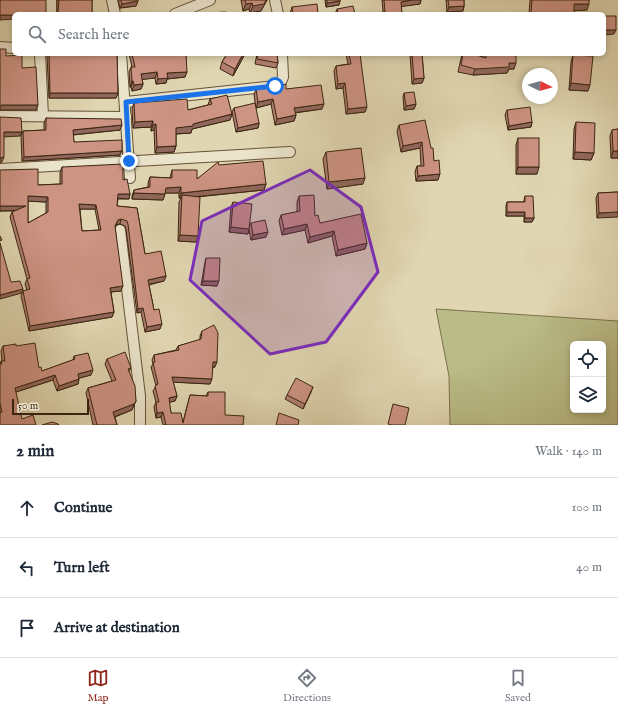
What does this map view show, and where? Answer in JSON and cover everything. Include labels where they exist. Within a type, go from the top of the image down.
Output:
[{"type":"street","points":[[51,0],[51,12]]},
{"type":"street","points":[[112,0],[114,12]]},
{"type":"street","points":[[180,12],[210,0]]},
{"type":"street","points":[[275,0],[278,12]]},
{"type":"street","points":[[0,47],[12,48]]},
{"type":"street","points":[[40,56],[43,116]]},
{"type":"street","points":[[121,56],[126,102],[130,178]]},
{"type":"street","points":[[126,102],[275,86],[280,84],[283,78],[282,56]]},
{"type":"street","points":[[0,116],[126,117]]},
{"type":"street","points":[[0,169],[290,152]]},
{"type":"street","points":[[120,230],[140,396],[140,425]]},
{"type":"highlighted area","points":[[310,170],[361,207],[378,272],[326,342],[270,354],[190,280],[202,221]]},
{"type":"green space","points":[[436,309],[618,321],[618,425],[450,425],[449,376]]},
{"type":"building","points":[[0,0],[46,0],[46,12],[12,12],[12,15],[0,15]]},
{"type":"building","points":[[59,0],[92,0],[92,12],[58,12]]},
{"type":"building","points":[[121,0],[138,0],[138,1],[122,4]]},
{"type":"building","points":[[245,0],[266,0],[264,4],[253,6],[252,3],[246,4]]},
{"type":"building","points":[[327,0],[340,0],[340,1],[327,3]]},
{"type":"building","points":[[384,0],[412,0],[401,2],[402,12],[385,12]]},
{"type":"building","points":[[448,0],[464,0],[464,6],[449,7]]},
{"type":"building","points":[[532,0],[589,0],[589,4],[574,4],[574,12],[531,12]]},
{"type":"building","points":[[317,4],[318,12],[293,12],[292,7]]},
{"type":"building","points":[[353,6],[354,12],[338,12],[337,9]]},
{"type":"building","points":[[606,16],[616,16],[616,30],[606,30]]},
{"type":"building","points":[[0,49],[6,49],[6,56],[22,56],[22,68],[36,67],[38,105],[0,106]]},
{"type":"building","points":[[49,56],[117,56],[118,93],[50,93]]},
{"type":"building","points":[[132,56],[186,56],[187,72],[167,73],[168,78],[158,79],[157,72],[141,74],[143,84],[134,85],[132,81],[131,67],[135,67]]},
{"type":"building","points":[[226,56],[242,56],[235,69],[222,62]]},
{"type":"building","points":[[258,56],[277,56],[278,63],[257,59]]},
{"type":"building","points":[[349,56],[360,56],[367,107],[348,109],[345,83],[338,84],[336,66],[351,64]]},
{"type":"building","points":[[412,56],[422,56],[424,78],[414,79]]},
{"type":"building","points":[[463,56],[480,56],[486,58],[486,56],[516,56],[516,63],[509,63],[509,67],[475,69],[461,65]]},
{"type":"building","points":[[573,56],[593,56],[590,85],[571,83]]},
{"type":"building","points":[[286,84],[286,89],[321,85],[324,104],[294,108],[296,115],[277,119],[273,99],[258,102],[256,89],[278,87]]},
{"type":"building","points":[[414,92],[416,104],[406,106],[404,93]]},
{"type":"building","points":[[227,95],[232,114],[193,124],[193,126],[176,128],[176,146],[157,147],[156,124],[153,125],[153,121],[135,122],[134,103],[187,99],[188,110],[212,104],[210,99]]},
{"type":"building","points":[[255,103],[259,123],[238,128],[234,108]]},
{"type":"building","points":[[530,107],[532,122],[509,126],[507,110]]},
{"type":"building","points":[[0,117],[21,118],[22,132],[4,132],[4,157],[0,158]]},
{"type":"building","points":[[46,118],[121,119],[122,125],[73,130],[74,142],[122,140],[122,151],[24,157],[23,131],[46,130]]},
{"type":"building","points":[[425,120],[431,148],[433,148],[434,161],[439,160],[440,174],[418,176],[417,166],[424,166],[422,142],[403,146],[399,125]]},
{"type":"building","points":[[576,122],[595,123],[594,153],[575,152]]},
{"type":"building","points":[[618,129],[618,151],[613,151],[612,130]]},
{"type":"building","points":[[518,138],[539,138],[539,167],[518,167]]},
{"type":"building","points":[[361,148],[365,178],[329,182],[326,152]]},
{"type":"building","points":[[263,161],[266,184],[181,193],[181,187],[166,188],[165,194],[134,193],[134,190],[150,187],[150,177],[172,178],[172,170],[197,170],[197,179],[218,162],[219,165]]},
{"type":"building","points":[[123,164],[123,180],[127,179],[130,194],[118,194],[117,206],[137,208],[145,254],[161,251],[166,276],[148,280],[154,310],[159,309],[162,324],[147,327],[143,308],[138,309],[128,224],[127,221],[121,219],[118,220],[115,226],[123,286],[110,288],[114,312],[30,326],[23,291],[30,289],[27,279],[30,278],[12,212],[26,206],[0,206],[0,170],[38,169],[38,185],[62,184],[62,167]],"holes":[[[28,196],[48,197],[48,212],[28,223]],[[79,204],[96,205],[101,230],[82,231]]]},
{"type":"building","points":[[618,192],[618,212],[599,213],[598,193]]},
{"type":"building","points":[[182,195],[200,197],[198,236],[180,235]]},
{"type":"building","points":[[314,195],[315,216],[318,215],[320,223],[361,214],[367,243],[338,250],[334,231],[310,237],[307,224],[284,229],[281,215],[300,211],[299,196]]},
{"type":"building","points":[[525,196],[533,196],[534,218],[525,218],[525,212],[507,212],[507,202],[525,202]]},
{"type":"building","points":[[233,202],[252,204],[249,229],[231,227]]},
{"type":"building","points":[[265,220],[268,232],[253,235],[251,223]]},
{"type":"building","points":[[0,243],[11,282],[20,281],[23,289],[0,295]]},
{"type":"building","points":[[206,258],[220,258],[219,281],[203,281]]},
{"type":"building","points":[[214,325],[218,333],[217,362],[213,362],[212,379],[172,377],[177,396],[169,398],[171,413],[181,413],[183,423],[190,395],[208,396],[208,392],[225,392],[225,415],[244,416],[243,425],[166,425],[163,412],[157,413],[156,402],[159,402],[155,386],[158,384],[153,363],[155,362],[154,355],[179,350],[178,346],[201,339],[202,331]]},
{"type":"building","points":[[35,343],[39,368],[41,367],[42,371],[75,359],[74,356],[88,353],[93,370],[78,374],[79,379],[59,386],[55,375],[15,388],[22,419],[33,415],[36,425],[0,425],[0,413],[2,412],[0,403],[0,364],[2,364],[1,361],[5,361],[3,346],[16,344],[16,346]]},
{"type":"building","points":[[125,352],[131,368],[128,369],[135,386],[136,401],[134,404],[113,412],[117,425],[97,425],[88,388],[116,380],[107,359]]},
{"type":"building","points":[[296,378],[313,387],[305,404],[287,395]]},
{"type":"building","points":[[393,404],[409,408],[405,425],[388,424]]},
{"type":"building","points":[[279,413],[299,420],[298,425],[276,425]]},
{"type":"building","points":[[52,422],[59,425],[42,425]]},
{"type":"route","points":[[129,161],[126,102],[275,86]]}]
